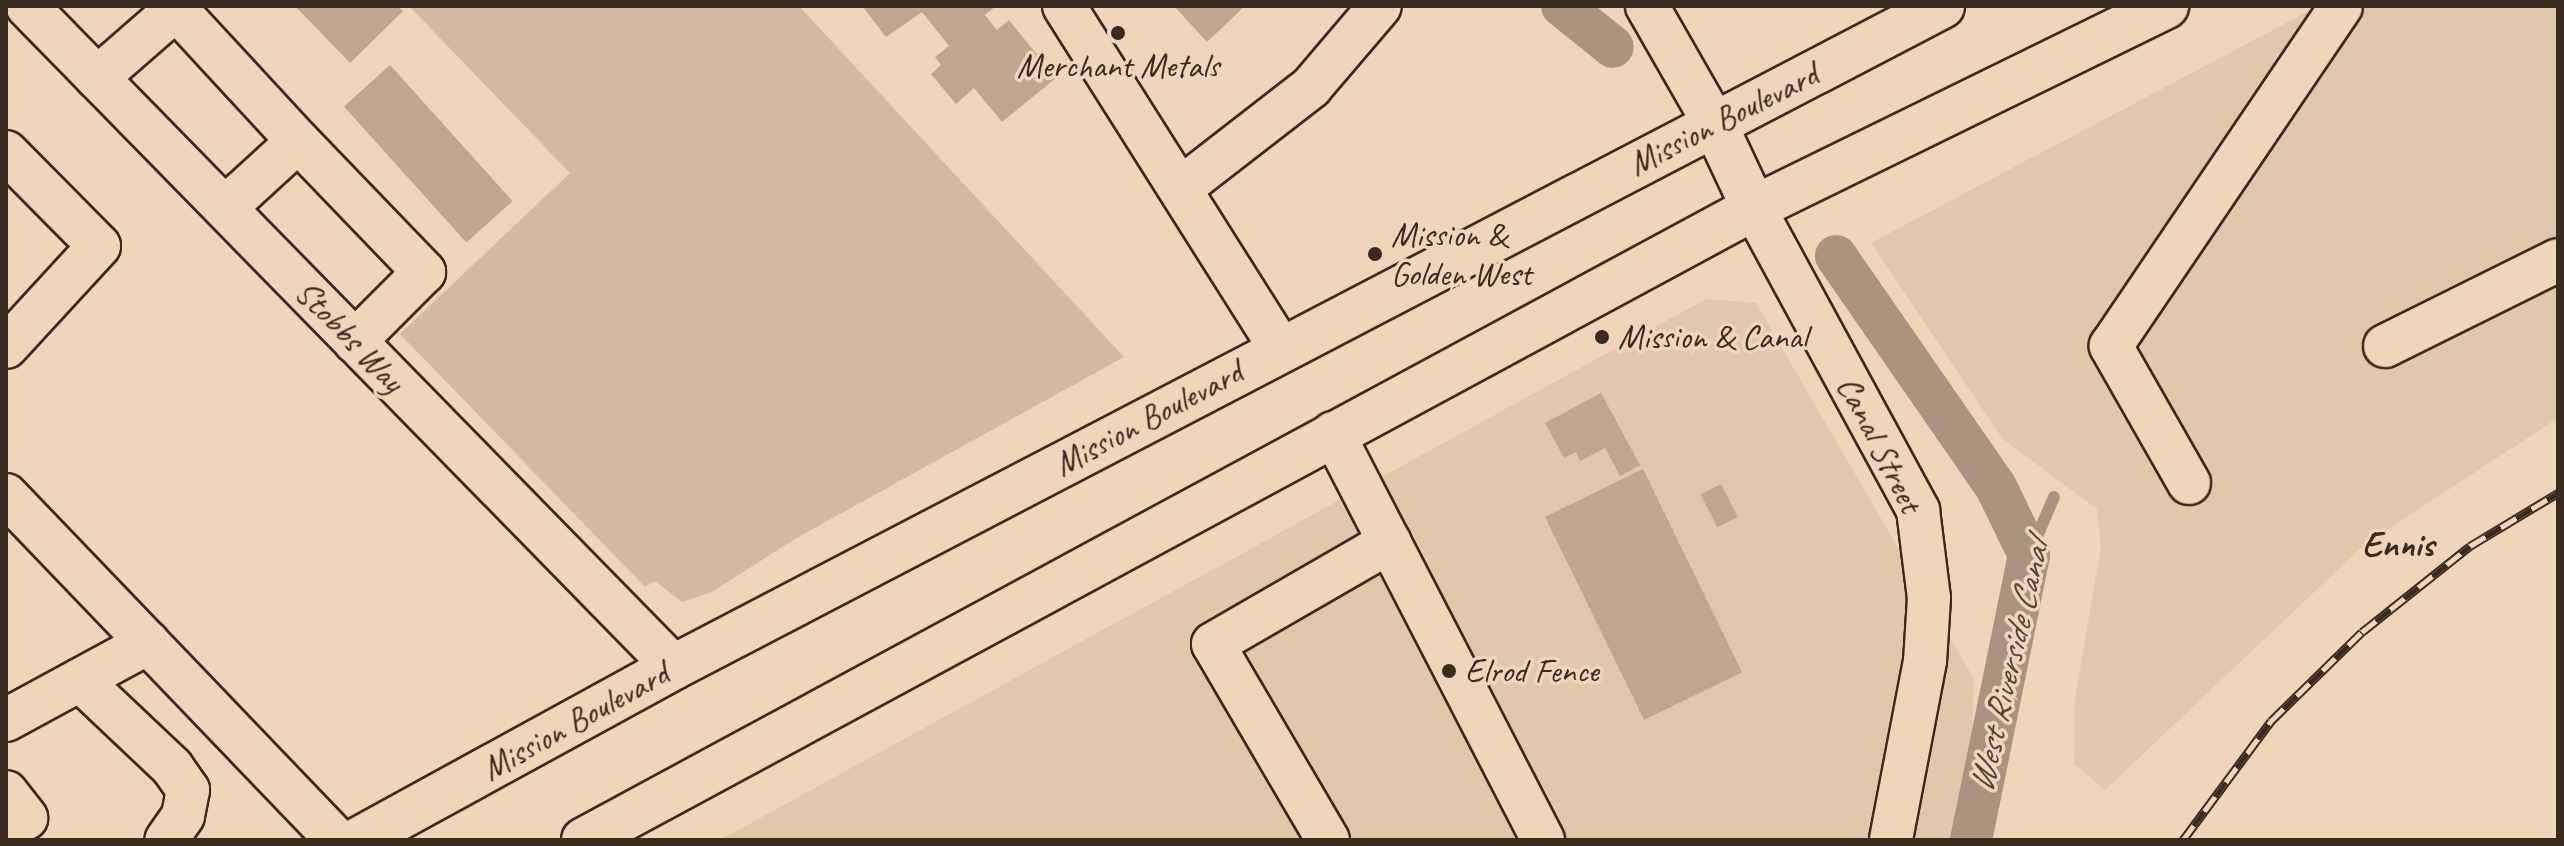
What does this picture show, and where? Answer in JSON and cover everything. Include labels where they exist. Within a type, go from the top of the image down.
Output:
[{"type":"main road","name":"Mission Boulevard","points":[[358,840],[674,667],[1942,6]]},
{"type":"main road","points":[[584,840],[1754,208],[2166,6]]},
{"type":"main road","points":[[1714,123],[1754,208]]},
{"type":"street","name":"Stobbs Way","points":[[27,6],[674,667]]},
{"type":"street","points":[[1064,6],[1281,349]]},
{"type":"street","points":[[1181,188],[1311,87],[1380,6]]},
{"type":"street","points":[[1647,6],[1714,123]]},
{"type":"street","points":[[2189,483],[2111,346],[2341,6]]},
{"type":"street","points":[[97,78],[174,8],[424,272],[355,341]]},
{"type":"street","points":[[225,208],[298,141]]},
{"type":"street","points":[[6,152],[99,246],[10,335]]},
{"type":"street","name":"Canal Street","points":[[1754,208],[1918,510],[1929,598],[1925,661],[1891,840]]},
{"type":"street","points":[[2385,346],[2558,260]]},
{"type":"street","points":[[1333,433],[1543,840]]},
{"type":"street","points":[[6,495],[337,840]]},
{"type":"street","points":[[1328,840],[1213,644],[1390,542]]},
{"type":"street","points":[[14,702],[80,680],[148,643]]},
{"type":"street","points":[[80,680],[172,767],[188,790],[183,816],[166,840]]},
{"type":"street","points":[[6,792],[26,818],[6,829]]},
{"type":"shaded area","points":[[409,6],[799,6],[1124,357],[793,540],[714,591],[682,602],[655,581],[645,587],[400,334],[570,173]]},
{"type":"shaded area","points":[[2318,6],[2558,6],[2558,418],[2365,544],[2105,790],[2074,764],[2075,699],[2101,547],[2097,509],[2002,438],[1871,243]]},
{"type":"shaded area","points":[[1706,299],[1756,303],[1974,679],[1970,772],[1951,840],[720,840]]},
{"type":"building","points":[[295,6],[397,6],[403,11],[350,63]]},
{"type":"building","points":[[862,6],[996,6],[985,15],[997,30],[1009,20],[1056,78],[1002,122],[974,88],[956,104],[931,74],[941,65],[935,57],[949,46],[922,12],[886,37]]},
{"type":"building","points":[[1174,6],[1245,6],[1207,42]]},
{"type":"building","points":[[390,65],[512,201],[466,242],[344,106]]},
{"type":"building","points":[[1601,393],[1640,465],[1620,476],[1605,448],[1580,461],[1576,452],[1564,458],[1545,423]]},
{"type":"building","points":[[1643,469],[1742,672],[1644,720],[1545,517]]},
{"type":"building","points":[[1721,484],[1738,517],[1717,527],[1701,494]]},
{"type":"waterway","points":[[1562,6],[1613,47]]},
{"type":"waterway","points":[[1836,256],[1996,487],[2029,555],[1971,840]]},
{"type":"waterway","name":"West Riverside Canal","points":[[2029,555],[2054,497]]},
{"type":"railway","points":[[2183,840],[2271,721],[2362,632],[2470,546],[2558,493]]},
{"type":"place","name":"Merchant Metals","points":[[1118,33]]},
{"type":"place","name":"Mission & Golden West","points":[[1375,254]]},
{"type":"place","name":"Mission & Canal","points":[[1602,337]]},
{"type":"place","name":"Elrod Fence","points":[[1449,671]]},
{"type":"district","name":"Ennis","points":[[2398,545]]}]
